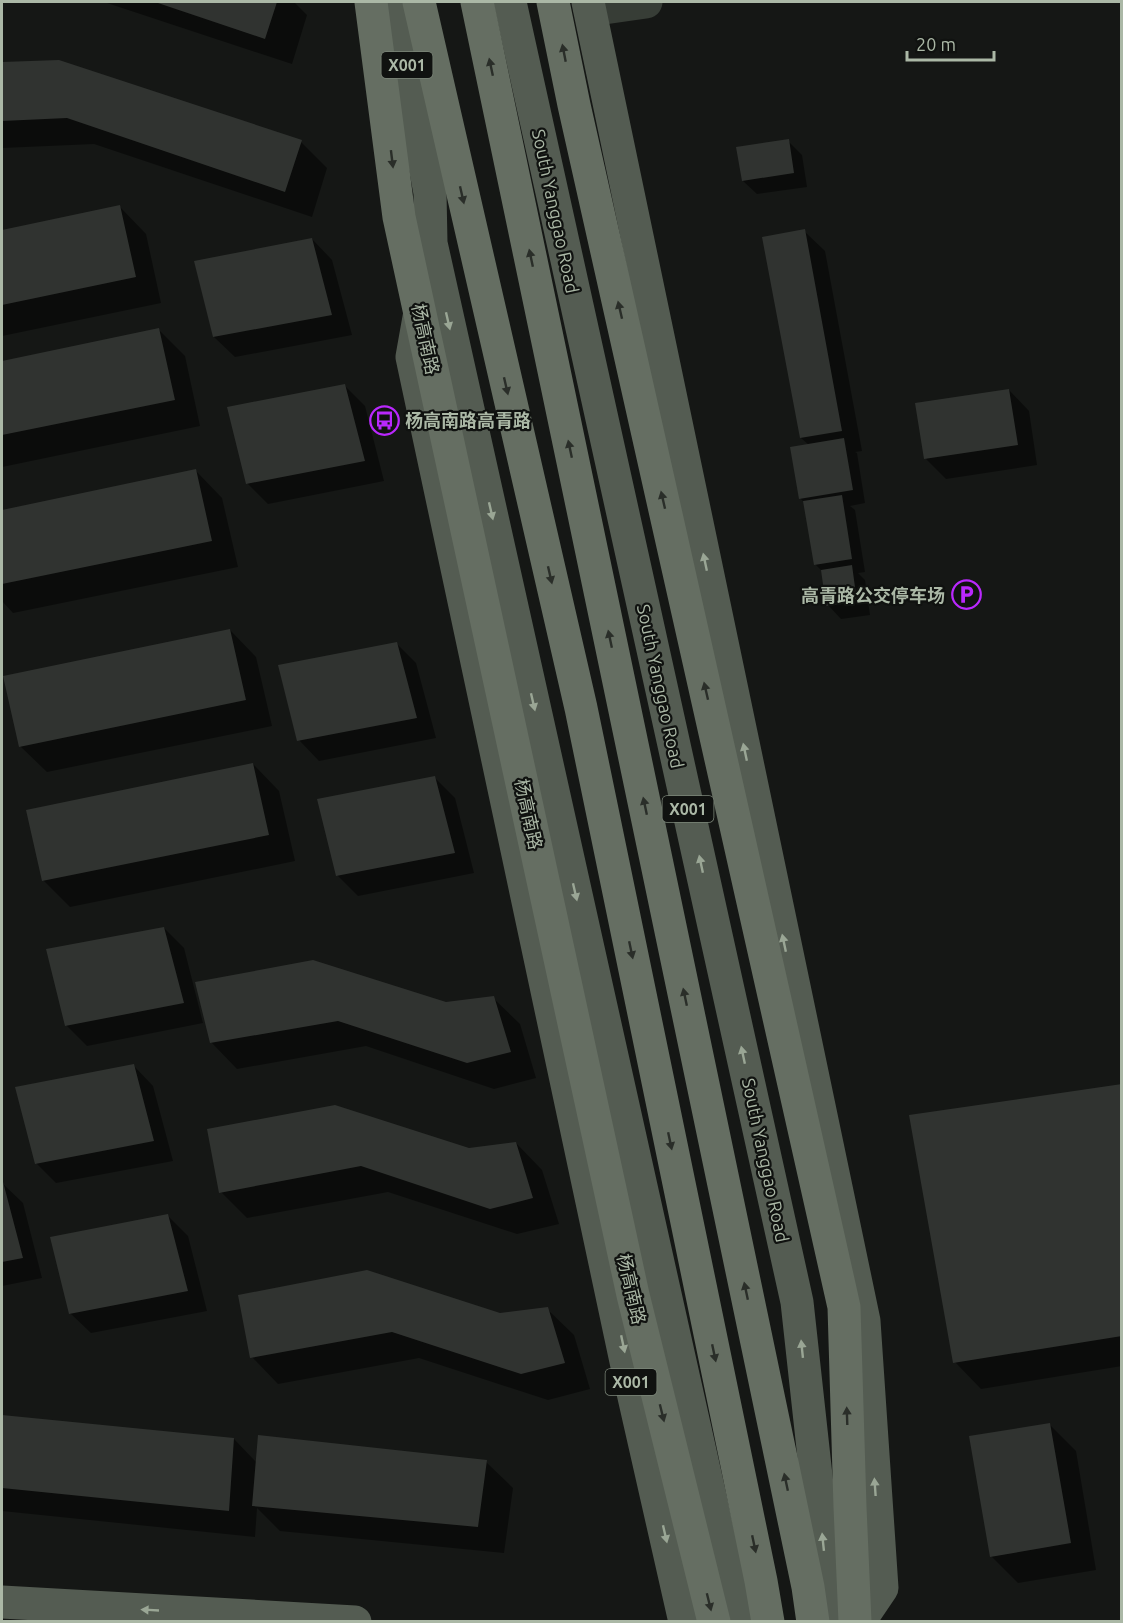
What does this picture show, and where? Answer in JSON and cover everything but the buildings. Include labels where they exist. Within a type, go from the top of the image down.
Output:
[{"type":"highway","name":"杨高南路","points":[[371,2],[399,217],[633,1295],[714,1622]]},
{"type":"highway","name":"杨高南路","points":[[418,2],[581,708],[768,1622]]},
{"type":"highway","name":"X001","points":[[477,2],[806,1575],[813,1622]]},
{"type":"highway","name":"X001","points":[[553,2],[574,105],[844,1307],[850,1507],[857,1622]]},
{"type":"main road","name":"杨高南路","points":[[395,2],[430,193],[431,243],[738,1622]]},
{"type":"main road","name":"South Yanggao Road","points":[[510,2],[797,1302],[832,1622]]},
{"type":"main road","name":"X001","points":[[589,6],[864,1321],[882,1588],[857,1622]]},
{"type":"main road","name":"杨高南路","points":[[430,193],[445,118]]},
{"type":"main road","name":"X001","points":[[431,243],[412,357],[625,1355],[685,1622]]},
{"type":"main road","points":[[2,1602],[355,1622]]},
{"type":"street","points":[[589,6],[646,2]]},
{"type":"place","name":"杨高南路高青路","points":[[384,420]]},
{"type":"place","name":"高青路公交停车场","points":[[966,595]]}]
